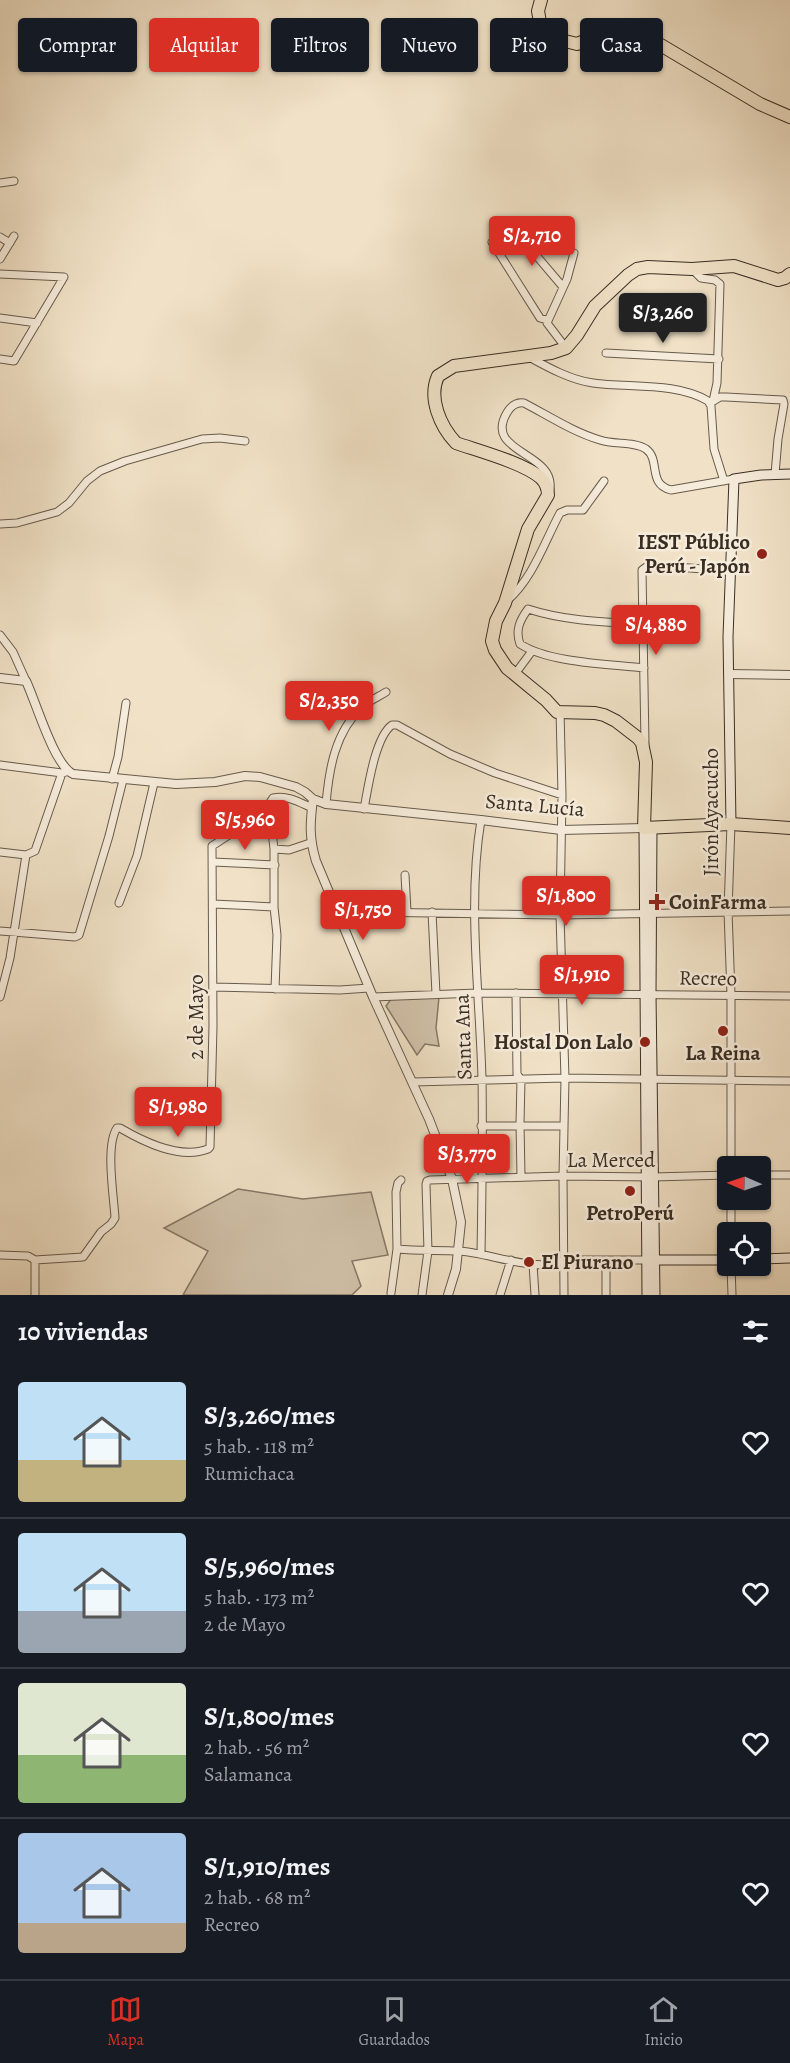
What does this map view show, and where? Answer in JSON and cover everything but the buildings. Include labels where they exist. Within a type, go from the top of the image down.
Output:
[{"type":"highway","points":[[541,0],[538,11],[540,22],[547,30],[565,41],[578,44],[608,31],[632,32],[654,41],[760,104],[790,117]]},
{"type":"highway","points":[[648,827],[645,752],[638,738],[630,730],[604,715],[558,709],[507,668],[499,658],[492,641],[496,621],[505,603],[528,529],[549,495],[546,484],[540,477],[526,469],[456,442],[443,424],[433,394],[438,376],[454,366],[558,352],[566,348],[595,306],[637,268],[692,269],[734,266],[778,280],[790,274]]},
{"type":"highway","points":[[558,709],[602,708],[631,724],[645,737],[651,751],[652,761],[648,827]]},
{"type":"highway","name":"Santa Lucía","points":[[648,827],[731,824],[790,828]]},
{"type":"main road","points":[[729,480],[790,474]]},
{"type":"main road","name":"Jirón Ayacucho","points":[[729,480],[728,637],[731,824]]},
{"type":"main road","points":[[648,827],[647,994],[651,1260],[655,1295]]},
{"type":"main road","points":[[771,1259],[790,1258]]},
{"type":"main road","points":[[651,1260],[717,1260]]},
{"type":"main road","points":[[647,1295],[651,1260]]},
{"type":"street","points":[[0,183],[14,181]]},
{"type":"street","points":[[518,234],[563,286]]},
{"type":"street","points":[[0,237],[12,240],[0,259]]},
{"type":"street","points":[[492,242],[540,318],[547,320]]},
{"type":"street","points":[[566,348],[548,327],[547,320],[563,286],[574,253]]},
{"type":"street","points":[[549,495],[551,479],[542,465],[510,445],[505,438],[502,429],[504,420],[509,409],[516,403],[524,403],[603,442],[643,447],[650,453],[657,481],[664,488],[671,490],[729,480],[714,449],[711,401],[717,383],[719,359],[720,284],[715,280],[701,278],[692,269]]},
{"type":"street","points":[[0,274],[64,277],[14,361],[0,359]]},
{"type":"street","points":[[0,318],[38,323]]},
{"type":"street","points":[[606,353],[719,359]]},
{"type":"street","points":[[526,356],[548,368],[593,383],[677,390],[711,401],[726,397],[783,400],[775,474]]},
{"type":"street","points":[[0,524],[17,523],[57,512],[100,471],[125,461],[202,439],[220,438],[245,441]]},
{"type":"street","points":[[505,603],[525,580],[560,513],[567,510],[583,510],[604,481]]},
{"type":"street","points":[[645,752],[642,570],[649,565],[730,571]]},
{"type":"street","points":[[643,624],[586,621],[528,609],[520,621],[517,635],[520,644],[532,651],[580,661],[644,668]]},
{"type":"street","points":[[1,636],[13,652],[56,756],[65,772]]},
{"type":"street","points":[[516,674],[532,651]]},
{"type":"street","points":[[729,674],[790,675]]},
{"type":"street","points":[[0,678],[26,681]]},
{"type":"street","points":[[326,804],[328,772],[348,722],[363,706],[386,692]]},
{"type":"street","points":[[112,779],[118,757],[126,703]]},
{"type":"street","points":[[558,709],[562,795],[560,915],[565,1078],[564,1295]]},
{"type":"street","points":[[364,809],[376,756],[388,727],[398,725],[450,754],[495,773],[562,795]]},
{"type":"street","points":[[0,765],[65,772]]},
{"type":"street","points":[[0,852],[26,855],[35,851],[65,772]]},
{"type":"street","name":"Santa Lucía","points":[[65,772],[154,783],[196,784],[244,776],[260,777],[296,787],[305,792],[313,804],[561,830],[648,827]]},
{"type":"street","points":[[0,931],[75,937],[78,935],[109,836],[123,780]]},
{"type":"street","points":[[119,903],[137,856],[154,783]]},
{"type":"street","points":[[275,989],[277,935],[274,907],[275,866],[269,804],[273,798],[284,797],[313,804],[310,843],[339,918],[413,1082],[452,1179],[460,1213],[459,1251],[448,1295]]},
{"type":"street","name":"2 de Mayo","points":[[35,1260],[83,1257],[101,1232],[114,1222],[111,1168],[112,1142],[114,1131],[117,1128],[156,1147],[192,1152],[208,1149],[212,1144],[212,846],[269,804]]},
{"type":"street","name":"Santa Ana","points":[[481,820],[476,851],[477,993],[482,1081],[481,1254]]},
{"type":"street","name":"Jirón Ayacucho","points":[[731,824],[728,911],[731,995],[731,1156]]},
{"type":"street","points":[[274,849],[289,850],[310,843]]},
{"type":"street","points":[[0,996],[14,931],[26,855]]},
{"type":"street","points":[[213,862],[275,866]]},
{"type":"street","points":[[405,875],[407,911]]},
{"type":"street","points":[[213,904],[274,907]]},
{"type":"street","points":[[339,918],[354,912],[407,911],[560,915],[790,911]]},
{"type":"street","points":[[432,912],[436,994]]},
{"type":"street","points":[[213,987],[340,990],[369,988]]},
{"type":"street","name":"Recreo","points":[[373,997],[477,993],[790,996]]},
{"type":"street","points":[[516,993],[517,1074],[521,1080],[522,1177]]},
{"type":"street","points":[[413,1082],[565,1078],[790,1082]]},
{"type":"street","points":[[481,1126],[564,1126]]},
{"type":"street","name":"La Merced","points":[[428,1251],[426,1185],[430,1179],[717,1175]]},
{"type":"street","points":[[771,1175],[790,1175]]},
{"type":"street","points":[[391,1293],[397,1249],[396,1192],[401,1180]]},
{"type":"street","points":[[397,1249],[459,1251],[533,1264],[558,1263],[564,1260],[651,1260]]},
{"type":"street","points":[[422,1295],[428,1251]]},
{"type":"street","points":[[0,1255],[28,1256],[35,1260],[35,1295]]},
{"type":"street","points":[[500,1295],[511,1260]]},
{"type":"street","points":[[606,1260],[606,1295]]},
{"type":"street","points":[[533,1264],[535,1295]]},
{"type":"street","points":[[732,1276],[732,1295]]},
{"type":"shaded area","points":[[394,995],[439,997],[436,1028],[439,1046],[425,1044],[417,1055],[386,1006]]},
{"type":"shaded area","points":[[238,1189],[303,1199],[371,1192],[388,1255],[352,1261],[361,1286],[352,1295],[183,1295],[208,1251],[164,1228]]},
{"type":"place","name":"IEST Público Perú - Japón","points":[[762,554]]},
{"type":"place","name":"CoinFarma","points":[[657,902]]},
{"type":"place","name":"La Reina","points":[[723,1031]]},
{"type":"place","name":"Hostal Don Lalo","points":[[645,1042]]},
{"type":"place","name":"PetroPerú","points":[[630,1191]]},
{"type":"place","name":"El Piurano","points":[[529,1262]]}]
